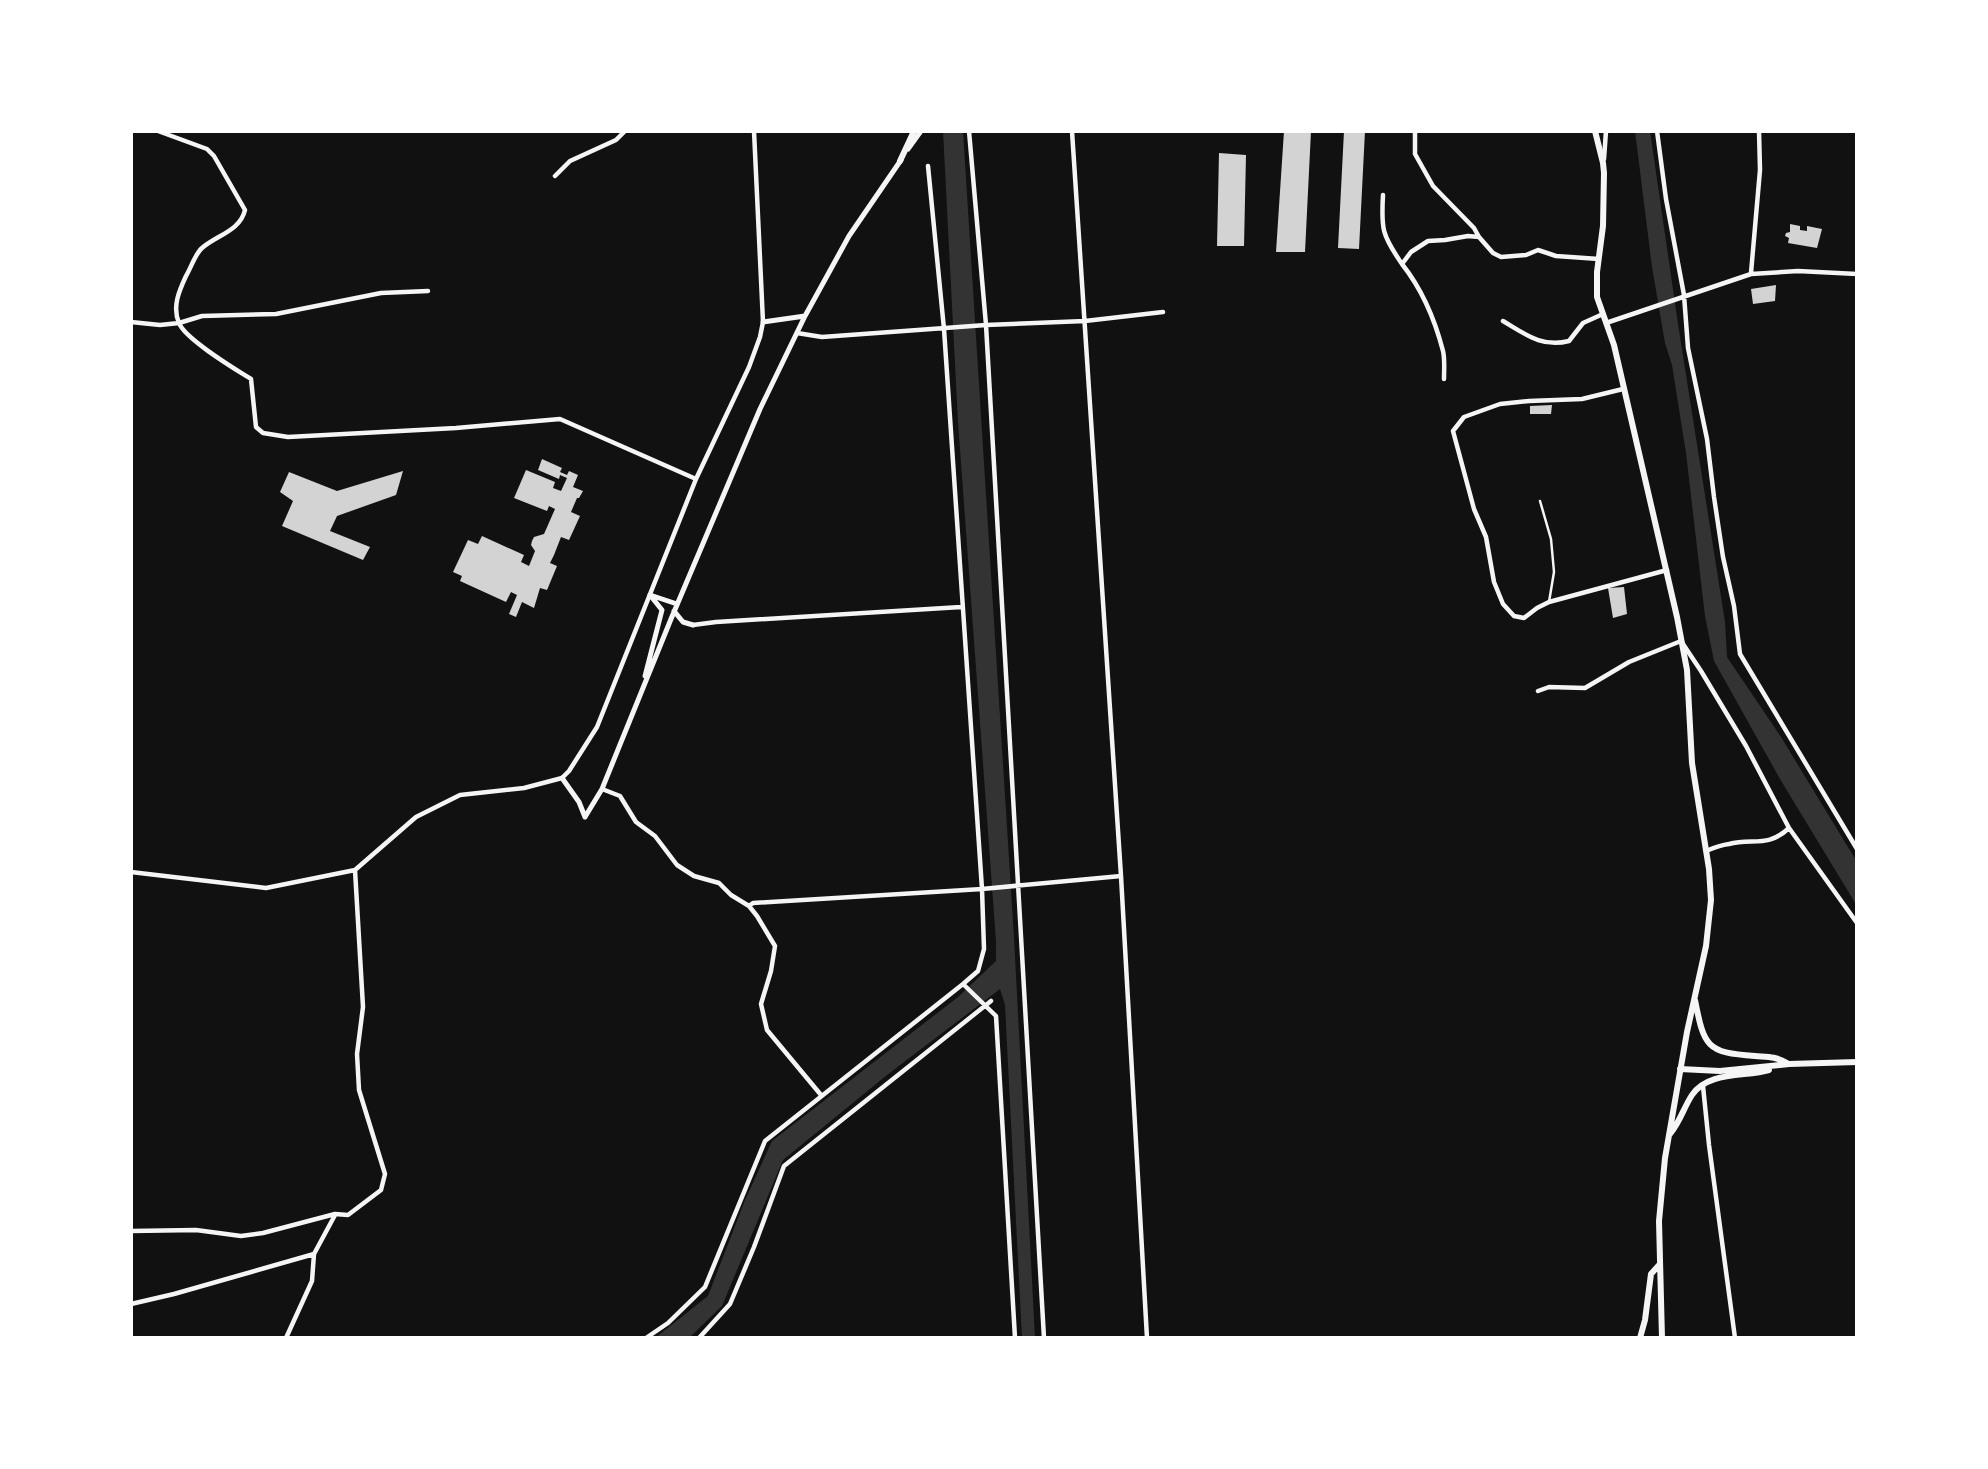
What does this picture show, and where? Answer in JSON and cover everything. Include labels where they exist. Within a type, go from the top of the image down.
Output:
[{"type":"main road","points":[[900,161],[914,131]]},
{"type":"main road","points":[[1594,131],[1603,163],[1603,226],[1597,291],[1614,345],[1667,570],[1687,670],[1695,786],[1711,900],[1709,929],[1669,1136],[1659,1221],[1662,1338]]},
{"type":"main road","points":[[1694,997],[1700,1027],[1709,1045],[1720,1052],[1777,1057],[1788,1064]]},
{"type":"main road","points":[[1680,1069],[1720,1071],[1788,1064],[1857,1062]]},
{"type":"main road","points":[[1669,1136],[1680,1122],[1695,1090],[1717,1078],[1761,1072],[1788,1064]]},
{"type":"main road","points":[[1640,1338],[1651,1273],[1660,1264]]},
{"type":"street","points":[[158,131],[207,149],[214,156],[245,210],[243,219],[229,232],[200,249],[175,304],[179,323],[184,331],[218,359],[251,379],[256,427],[264,433],[288,437],[456,428],[560,419],[696,479]]},
{"type":"street","points":[[555,176],[570,161],[615,140],[625,131]]},
{"type":"street","points":[[131,872],[266,888],[355,870],[416,817],[460,795],[524,788],[562,778],[569,771],[597,727],[696,479],[749,367],[760,337],[763,322],[754,131]]},
{"type":"street","points":[[562,778],[579,802],[585,817],[602,789],[760,410],[805,316],[849,236],[921,131]]},
{"type":"street","points":[[969,131],[986,325],[1044,1338]]},
{"type":"street","points":[[1072,131],[1121,876],[1147,1338]]},
{"type":"street","points":[[1415,131],[1415,154],[1433,186],[1474,228],[1493,253],[1501,257],[1526,255],[1538,250],[1556,256],[1599,259]]},
{"type":"street","points":[[1603,163],[1606,131]]},
{"type":"street","points":[[1657,131],[1666,199],[1684,295],[1688,348],[1707,439],[1715,509],[1734,606],[1740,654],[1857,849]]},
{"type":"street","points":[[1751,274],[1760,170],[1759,131]]},
{"type":"street","points":[[646,1338],[668,1323],[705,1287],[765,1141],[964,984],[978,971],[984,949],[944,329],[928,166]]},
{"type":"street","points":[[1383,195],[1381,223],[1386,239],[1413,278],[1431,316],[1444,353],[1444,379]]},
{"type":"street","points":[[1402,264],[1411,252],[1428,242],[1479,237]]},
{"type":"street","points":[[1606,323],[1751,274],[1798,271],[1857,274]]},
{"type":"street","points":[[131,322],[160,325],[202,316],[276,314],[381,293],[428,291]]},
{"type":"street","points":[[797,333],[821,337],[1085,321],[1163,312]]},
{"type":"street","points":[[1503,321],[1531,338],[1552,344],[1569,341],[1583,323],[1603,314]]},
{"type":"street","points":[[763,322],[805,316]]},
{"type":"street","points":[[1623,389],[1582,399],[1500,404],[1464,417],[1453,431],[1474,509],[1486,537],[1494,582],[1503,604],[1514,616],[1524,618],[1549,602],[1667,570]]},
{"type":"street","points":[[650,595],[677,604]]},
{"type":"street","points":[[641,694],[662,610],[650,595]]},
{"type":"street","points":[[674,611],[683,622],[693,625],[961,607]]},
{"type":"street","points":[[1538,691],[1549,687],[1586,688],[1629,662],[1681,641],[1746,746],[1789,828],[1857,923]]},
{"type":"street","points":[[602,789],[620,796],[636,822],[655,836],[677,865],[694,876],[719,883],[731,895],[749,906],[757,916],[775,946],[761,1004],[767,1030],[821,1095]]},
{"type":"street","points":[[1706,851],[1731,843],[1779,839],[1789,828]]},
{"type":"street","points":[[131,1231],[196,1230],[241,1236],[263,1233],[335,1214],[348,1215],[381,1191],[385,1174],[359,1090],[357,1055],[363,1007],[355,870]]},
{"type":"street","points":[[749,906],[1121,876]]},
{"type":"street","points":[[964,984],[996,1016],[1015,1338]]},
{"type":"street","points":[[699,1338],[730,1304],[784,1166],[991,1001]]},
{"type":"street","points":[[1703,1086],[1735,1338]]},
{"type":"street","points":[[286,1338],[312,1281],[314,1254],[335,1214]]},
{"type":"street","points":[[131,1304],[314,1254]]},
{"type":"lane","points":[[1540,501],[1550,539],[1554,572],[1549,602]]},
{"type":"shaded area","points":[[943,131],[963,131],[1014,938],[1035,1338],[1022,1338],[1005,1005],[1000,989],[887,1075],[783,1160],[722,1306],[689,1338],[655,1338],[708,1296],[745,1200],[772,1141],[958,997],[996,961],[958,422]]},
{"type":"shaded area","points":[[1635,131],[1650,131],[1725,622],[1727,657],[1781,737],[1857,862],[1857,906],[1780,779],[1714,661],[1705,616],[1686,453],[1652,267]]},
{"type":"building","points":[[1284,131],[1311,131],[1305,252],[1276,252]]},
{"type":"building","points":[[1344,131],[1365,131],[1359,249],[1338,248]]},
{"type":"building","points":[[1219,153],[1246,155],[1244,246],[1217,246]]},
{"type":"building","points":[[1790,224],[1800,226],[1800,230],[1807,231],[1807,226],[1822,229],[1817,248],[1788,243],[1789,238],[1785,236],[1790,232]]},
{"type":"building","points":[[1776,285],[1775,301],[1753,304],[1751,289]]},
{"type":"building","points":[[1552,405],[1551,414],[1530,414],[1530,406]]},
{"type":"building","points":[[542,459],[562,468],[560,472],[567,475],[569,471],[578,475],[573,487],[583,491],[571,512],[580,516],[569,540],[561,537],[550,563],[557,566],[547,590],[540,588],[534,608],[522,602],[516,617],[509,614],[517,595],[511,592],[506,602],[460,581],[462,576],[453,572],[468,540],[478,544],[482,536],[524,555],[521,562],[529,566],[535,551],[531,545],[532,541],[534,537],[544,534],[555,509],[549,506],[547,511],[514,498],[526,470],[555,482],[553,488],[561,491],[567,478],[560,475],[559,479],[538,470]]},
{"type":"building","points":[[403,471],[396,495],[337,516],[330,531],[370,547],[363,560],[282,526],[293,501],[280,492],[289,472],[337,491]]},
{"type":"building","points":[[1624,587],[1627,614],[1613,618],[1608,588]]}]
